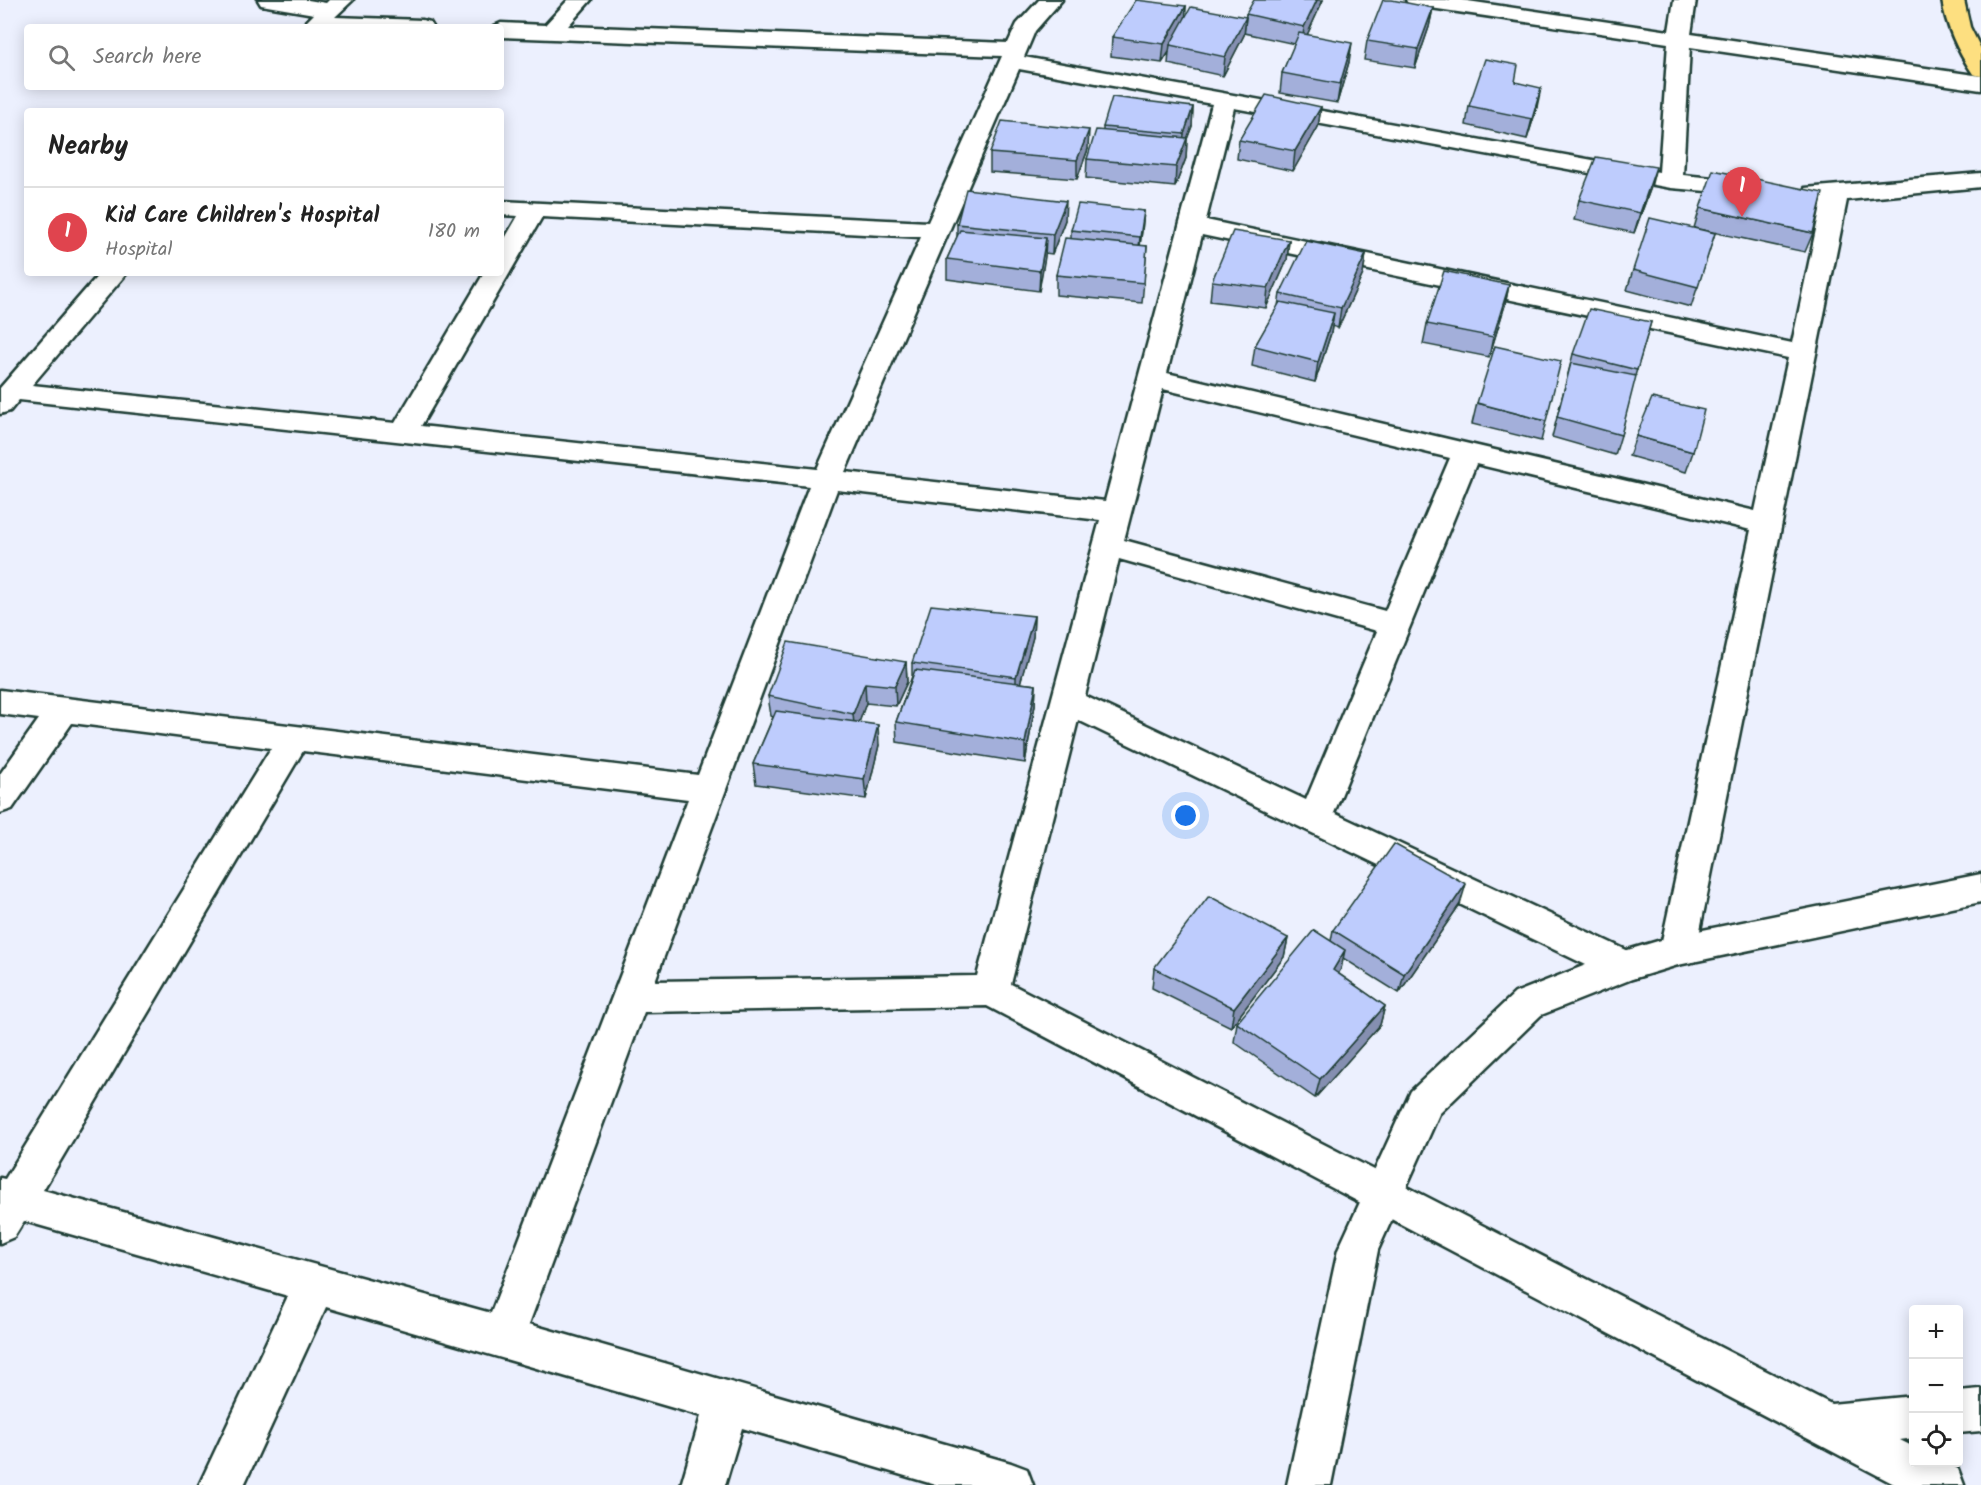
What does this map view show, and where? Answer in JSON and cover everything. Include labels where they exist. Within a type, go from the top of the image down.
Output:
[{"type":"main road","points":[[1953,0],[1954,9],[1981,69]]},
{"type":"street","points":[[269,0],[336,5]]},
{"type":"street","points":[[551,32],[580,0]]},
{"type":"street","points":[[502,1337],[827,478],[1025,29],[1051,0]]},
{"type":"street","points":[[1417,0],[1451,2],[1981,82]]},
{"type":"street","points":[[1671,181],[1679,38],[1685,0]]},
{"type":"street","points":[[336,5],[316,23],[342,24]]},
{"type":"street","points":[[504,30],[1013,56],[1225,100],[1671,181],[1836,194],[1981,180]]},
{"type":"street","points":[[991,991],[1225,100]]},
{"type":"street","points":[[1678,950],[1836,194]]},
{"type":"street","points":[[504,208],[936,230]]},
{"type":"street","points":[[504,261],[534,210]]},
{"type":"street","points":[[1192,225],[1802,353]]},
{"type":"street","points":[[6,398],[111,276]]},
{"type":"street","points":[[403,433],[495,276]]},
{"type":"street","points":[[1152,378],[1767,524]]},
{"type":"street","points":[[6,398],[403,433],[827,478],[1117,512]]},
{"type":"street","points":[[1315,819],[1466,453]]},
{"type":"street","points":[[1108,546],[1395,625]]},
{"type":"street","points":[[1067,701],[1624,966]]},
{"type":"street","points":[[0,702],[708,789]]},
{"type":"street","points":[[0,800],[63,710]]},
{"type":"street","points":[[294,738],[4,1206],[315,1285],[1011,1485]]},
{"type":"street","points":[[1309,1485],[1358,1250],[1425,1103],[1528,1004],[1624,966],[1678,950],[1981,888]]},
{"type":"street","points":[[630,997],[991,991],[1384,1193],[1942,1485]]},
{"type":"street","points":[[221,1485],[315,1285]]},
{"type":"street","points":[[703,1485],[727,1403]]},
{"type":"street","points":[[1963,1412],[1981,1410]]},
{"type":"street","points":[[1830,1426],[1909,1418]]},
{"type":"building","points":[[1136,0],[1186,6],[1164,44],[1112,37]]},
{"type":"building","points":[[1254,0],[1317,0],[1304,27],[1246,14]]},
{"type":"building","points":[[1383,0],[1433,8],[1418,49],[1367,41]]},
{"type":"building","points":[[1191,7],[1246,17],[1225,57],[1170,45]]},
{"type":"building","points":[[1299,33],[1352,43],[1340,84],[1282,73]]},
{"type":"building","points":[[1485,59],[1518,65],[1515,82],[1541,88],[1532,119],[1469,106]]},
{"type":"building","points":[[1266,95],[1321,107],[1295,151],[1239,140]]},
{"type":"building","points":[[1112,97],[1193,107],[1184,134],[1103,127]]},
{"type":"building","points":[[1002,121],[1089,130],[1077,160],[990,153]]},
{"type":"building","points":[[1096,130],[1187,138],[1176,167],[1087,159]]},
{"type":"building","points":[[1596,157],[1656,167],[1640,213],[1579,200]]},
{"type":"building","points":[[1713,170],[1823,193],[1813,233],[1700,208]]},
{"type":"building","points":[[966,189],[1066,201],[1053,234],[957,224]]},
{"type":"building","points":[[1078,204],[1144,211],[1140,237],[1071,230]]},
{"type":"building","points":[[1650,218],[1715,233],[1698,287],[1633,270]]},
{"type":"building","points":[[960,230],[1046,238],[1040,271],[947,259]]},
{"type":"building","points":[[1233,231],[1289,240],[1268,288],[1212,281]]},
{"type":"building","points":[[1065,238],[1147,246],[1144,283],[1056,275]]},
{"type":"building","points":[[1306,241],[1366,254],[1341,308],[1280,294]]},
{"type":"building","points":[[1444,271],[1509,285],[1493,337],[1427,324]]},
{"type":"building","points":[[1280,302],[1334,313],[1318,362],[1255,346]]},
{"type":"building","points":[[1589,309],[1651,322],[1637,370],[1573,354]]},
{"type":"building","points":[[1495,346],[1561,361],[1546,421],[1477,403]]},
{"type":"building","points":[[1571,363],[1636,376],[1621,435],[1557,417]]},
{"type":"building","points":[[1652,398],[1704,410],[1693,452],[1636,436]]},
{"type":"building","points":[[931,605],[1034,616],[1016,677],[912,663]]},
{"type":"building","points":[[788,642],[906,662],[895,686],[865,683],[853,714],[768,696]]},
{"type":"building","points":[[915,670],[1036,685],[1025,743],[896,722]]},
{"type":"building","points":[[776,711],[878,725],[864,779],[753,764]]},
{"type":"building","points":[[1394,844],[1466,884],[1404,974],[1333,930]]},
{"type":"building","points":[[1209,896],[1288,938],[1234,1008],[1154,968]]},
{"type":"building","points":[[1314,930],[1345,950],[1333,970],[1385,1006],[1320,1079],[1237,1023]]},
{"type":"place","name":"Kid Care Children's Hospital","points":[[1742,217]]}]
